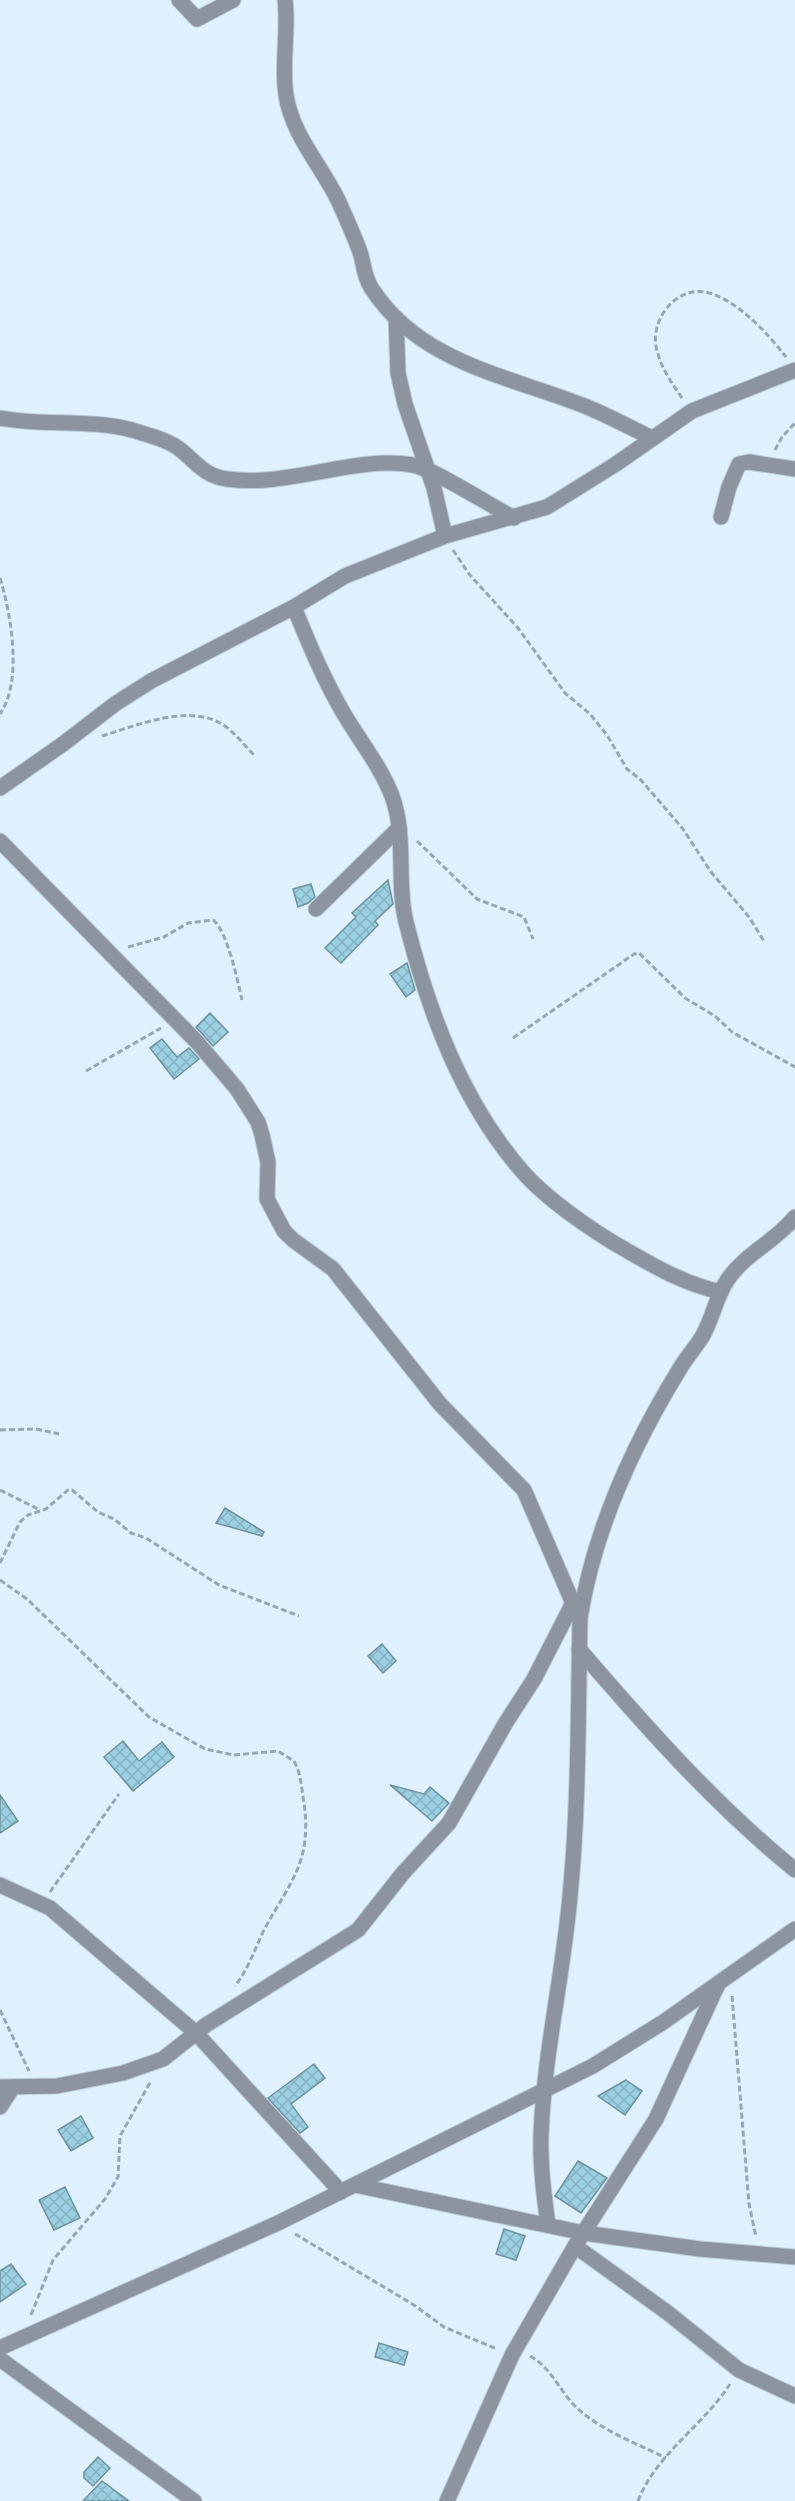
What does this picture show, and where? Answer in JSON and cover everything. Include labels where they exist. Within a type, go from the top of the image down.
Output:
[{"type":"street","points":[[179,0],[197,19],[233,0]]},
{"type":"street","points":[[285,0],[285,94],[290,112],[298,133],[337,199],[361,256],[370,286],[396,318],[430,345],[463,364],[585,407],[652,438]]},
{"type":"street","points":[[396,318],[398,373],[410,424],[434,488],[445,536]]},
{"type":"street","points":[[0,788],[115,704],[152,681],[294,607],[368,565],[445,536],[547,507],[616,464],[692,411],[791,365]]},
{"type":"street","points":[[0,418],[34,424],[61,423],[131,430],[173,446],[202,471],[229,480],[266,482],[392,464],[415,465],[514,518]]},
{"type":"street","points":[[721,517],[737,466],[749,462],[795,469]]},
{"type":"street","points":[[294,607],[332,692],[392,796],[399,828],[404,911],[431,1010],[453,1062],[484,1117],[521,1170],[600,1234],[679,1281],[721,1292]]},
{"type":"street","points":[[316,909],[399,828]]},
{"type":"street","points":[[0,842],[175,1020],[237,1089],[258,1122],[268,1162],[267,1199],[284,1231],[333,1269],[440,1404],[524,1490],[579,1618]]},
{"type":"street","points":[[548,2225],[542,2178],[543,2091],[571,1887],[579,1618],[593,1560],[624,1475],[680,1368],[706,1330],[721,1292],[738,1266],[795,1217]]},
{"type":"street","points":[[0,2107],[7,2087],[57,2086],[123,2073],[164,2059],[196,2033],[342,1942],[367,1921],[403,1874],[449,1823],[534,1678],[573,1603]]},
{"type":"street","points":[[579,1648],[644,1724],[724,1808],[795,1870]]},
{"type":"street","points":[[0,1885],[42,1903],[196,2033],[348,2188],[584,2233],[700,2249],[795,2257]]},
{"type":"street","points":[[0,2348],[278,2223],[543,2091],[621,2049],[795,1929]]},
{"type":"street","points":[[447,2501],[513,2352],[575,2246],[656,2119],[726,1976]]},
{"type":"street","points":[[575,2246],[668,2313],[739,2370],[795,2396]]},
{"type":"street","points":[[0,2359],[194,2501]]},
{"type":"path","points":[[692,411],[657,352],[657,331],[662,315],[674,299],[686,293],[714,295],[753,322],[791,365]]},
{"type":"path","points":[[772,465],[777,444],[795,423]]},
{"type":"path","points":[[445,536],[469,573],[518,628],[565,693],[590,714],[607,735],[627,769],[641,780],[683,829],[711,872],[750,917],[764,941]]},
{"type":"path","points":[[0,578],[12,621],[12,667],[7,697],[0,714]]},
{"type":"path","points":[[92,740],[167,718],[184,716],[205,718],[221,723],[254,755]]},
{"type":"path","points":[[399,828],[424,846],[477,899],[524,917],[534,939]]},
{"type":"path","points":[[102,947],[137,946],[164,938],[188,923],[203,919],[213,920],[217,923],[226,945],[242,1000]]},
{"type":"path","points":[[513,1038],[634,954],[639,953],[685,998],[715,1016],[732,1032],[795,1067]]},
{"type":"path","points":[[86,1071],[175,1020]]},
{"type":"path","points":[[0,1430],[36,1429],[59,1434]]},
{"type":"path","points":[[0,1490],[40,1510]]},
{"type":"path","points":[[0,1563],[20,1522],[28,1515],[48,1508],[68,1490],[72,1490],[98,1512],[114,1519],[131,1533],[146,1538],[219,1585],[299,1616]]},
{"type":"path","points":[[0,1580],[27,1599],[149,1717],[205,1749],[234,1755],[278,1751],[294,1761],[307,1827],[304,1851],[296,1876],[264,1930],[244,1975],[232,1990]]},
{"type":"path","points":[[42,1903],[71,1858],[119,1794]]},
{"type":"path","points":[[726,1976],[732,2015],[748,2204],[759,2253]]},
{"type":"path","points":[[0,2010],[36,2086]]},
{"type":"path","points":[[23,2336],[53,2260],[105,2199],[118,2177],[120,2136],[164,2059]]},
{"type":"path","points":[[278,2223],[414,2305],[444,2327],[544,2364],[573,2405],[588,2418],[666,2458]]},
{"type":"path","points":[[638,2501],[651,2472],[725,2392],[739,2370]]},
{"type":"building","points":[[388,880],[393,904],[375,921],[378,925],[341,963],[325,948],[356,917],[352,913]]},
{"type":"building","points":[[311,884],[315,897],[298,907],[293,889]]},
{"type":"building","points":[[407,963],[415,990],[406,997],[390,974]]},
{"type":"building","points":[[210,1013],[228,1032],[213,1046],[196,1027]]},
{"type":"building","points":[[162,1039],[177,1057],[189,1048],[199,1059],[174,1079],[150,1048]]},
{"type":"building","points":[[225,1508],[264,1532],[262,1536],[216,1523]]},
{"type":"building","points":[[382,1644],[396,1661],[383,1673],[368,1656]]},
{"type":"building","points":[[123,1741],[139,1761],[162,1742],[174,1757],[133,1791],[104,1757]]},
{"type":"building","points":[[390,1785],[424,1794],[430,1787],[449,1803],[432,1821]]},
{"type":"building","points":[[0,1795],[18,1821],[0,1833]]},
{"type":"building","points":[[314,2064],[325,2078],[291,2104],[308,2127],[300,2133],[268,2098]]},
{"type":"building","points":[[626,2080],[642,2091],[625,2115],[598,2096]]},
{"type":"building","points":[[81,2116],[93,2138],[71,2151],[58,2130]]},
{"type":"building","points":[[578,2161],[607,2178],[581,2213],[555,2196]]},
{"type":"building","points":[[65,2187],[80,2218],[54,2230],[39,2200]]},
{"type":"building","points":[[504,2229],[525,2236],[516,2260],[496,2254]]},
{"type":"building","points":[[11,2264],[26,2284],[0,2302],[0,2271]]},
{"type":"building","points":[[379,2343],[408,2352],[404,2365],[375,2357]]},
{"type":"building","points":[[98,2457],[110,2468],[93,2486],[84,2478],[84,2472]]},
{"type":"building","points":[[102,2481],[129,2501],[83,2501]]}]
